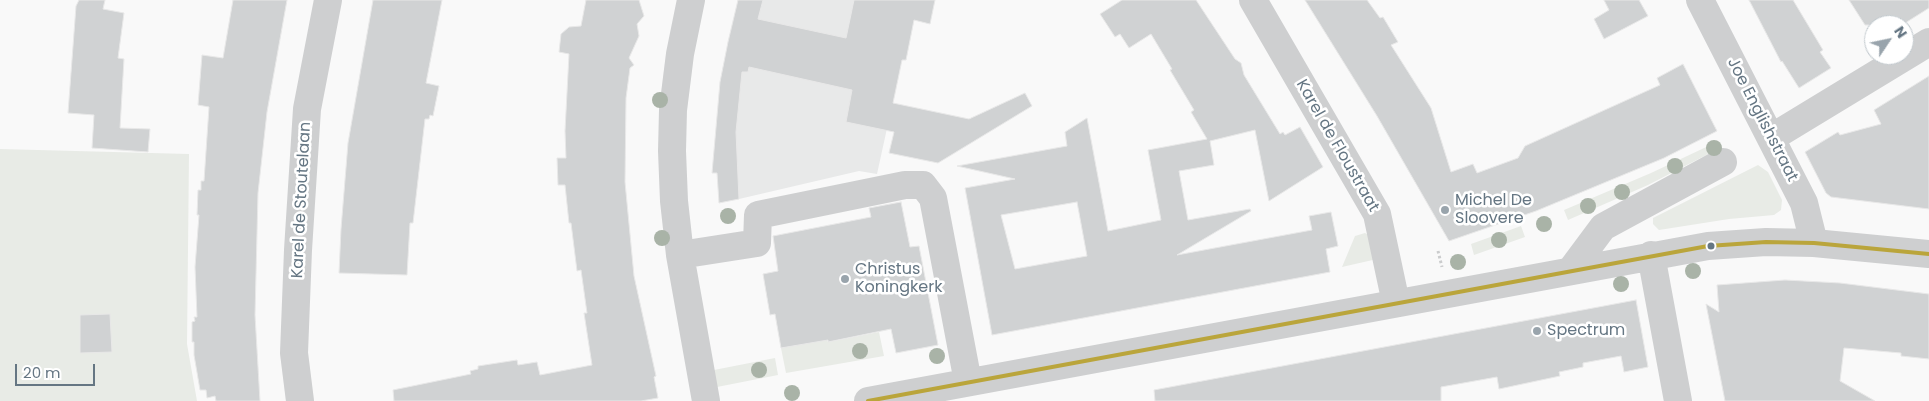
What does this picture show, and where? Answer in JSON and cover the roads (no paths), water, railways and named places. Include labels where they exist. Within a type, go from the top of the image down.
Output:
[{"type":"street","name":"Karel de Stoutelaan","points":[[300,401],[294,352],[307,109],[328,0]]},
{"type":"street","points":[[691,0],[680,54],[673,110],[674,201],[680,256],[706,401]]},
{"type":"street","name":"Karel de Floustraat","points":[[1252,0],[1376,214],[1396,303]]},
{"type":"street","name":"Joe Englishstraat","points":[[1700,0],[1804,203],[1814,243]]},
{"type":"street","points":[[1771,138],[1929,42]]},
{"type":"street","points":[[1571,270],[1603,227],[1723,162]]},
{"type":"street","points":[[680,256],[757,243],[758,215],[905,185],[923,185],[933,198],[968,382]]},
{"type":"street","points":[[868,401],[1651,255],[1735,243],[1814,243],[1929,254]]},
{"type":"street","points":[[1651,255],[1678,401]]},
{"type":"place","name":"Michel De Sloovere","points":[[1445,210]]},
{"type":"place","name":"Christus Koningkerk","points":[[845,279]]},
{"type":"place","name":"Spectrum","points":[[1537,331]]}]
